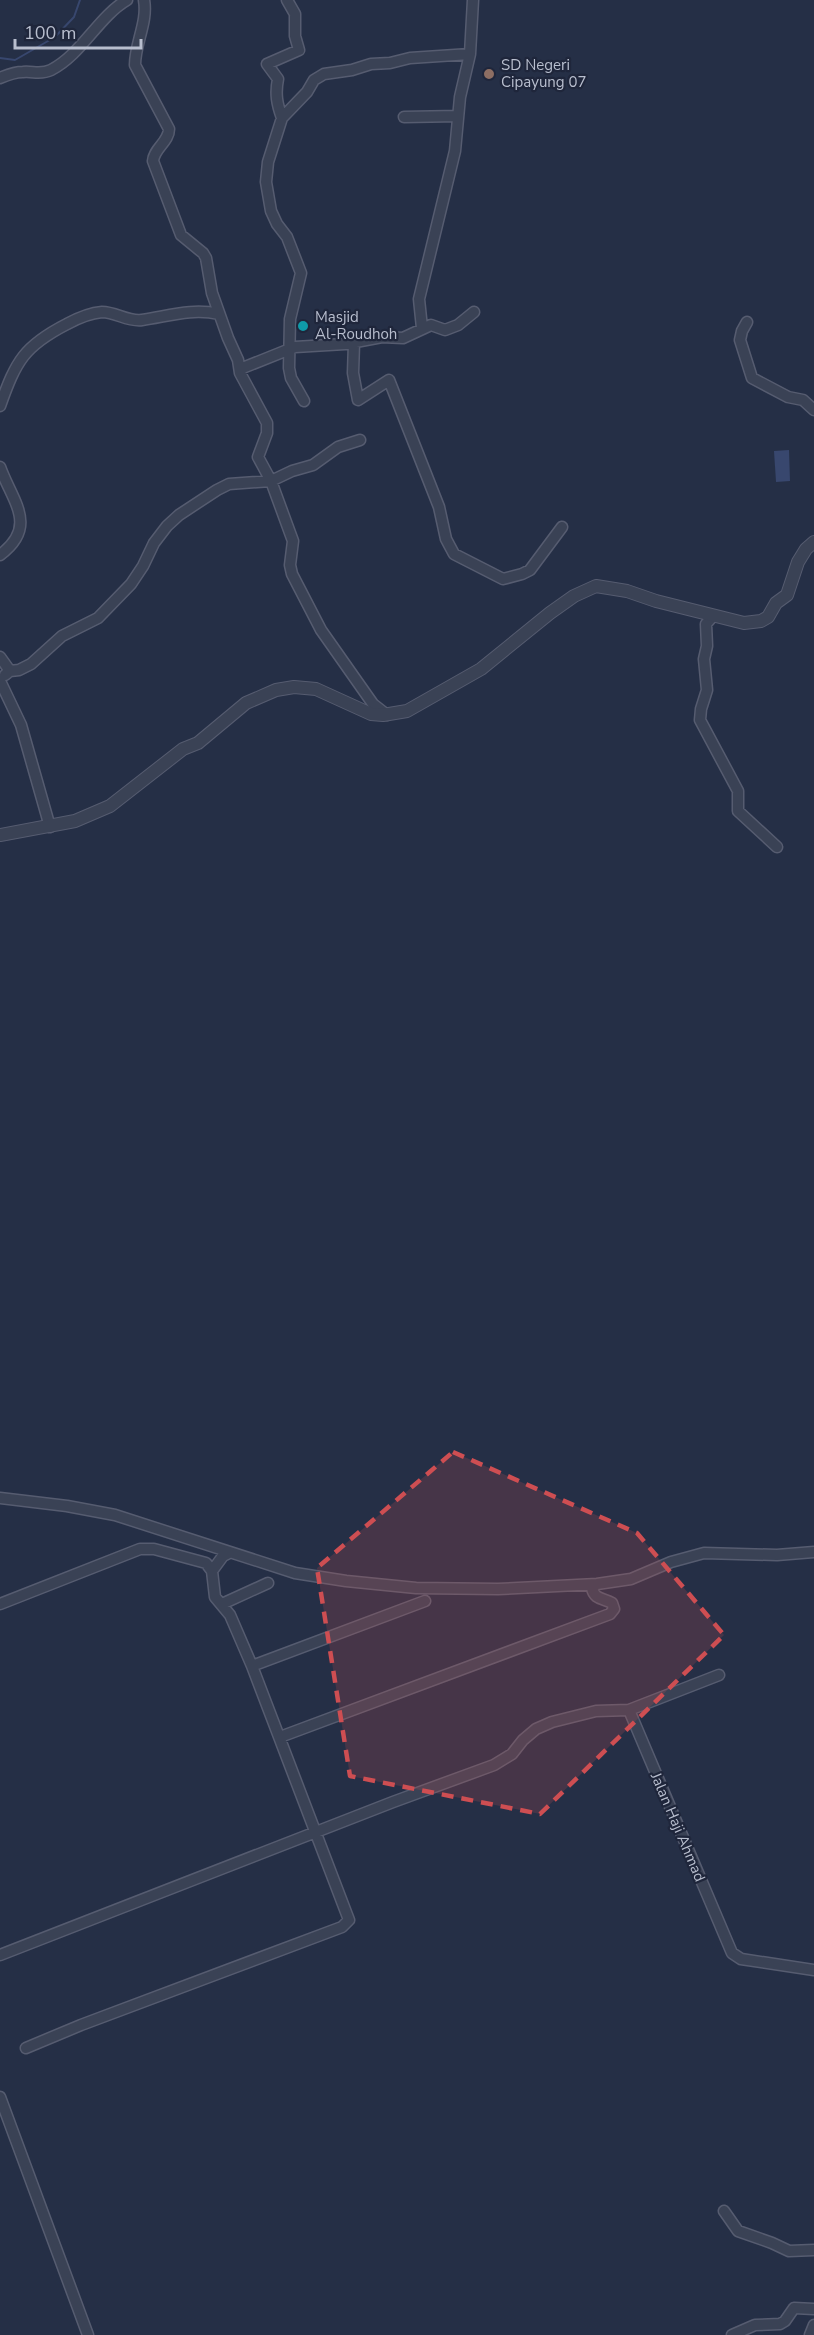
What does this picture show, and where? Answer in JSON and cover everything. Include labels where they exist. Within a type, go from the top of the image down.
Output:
[{"type":"street","points":[[0,78],[21,72],[42,73],[54,68],[83,43],[118,6],[128,0]]},
{"type":"street","points":[[144,0],[144,19],[135,54],[135,65],[169,129],[169,136],[153,157],[153,161],[181,235],[206,258],[219,314],[246,388],[267,423],[267,433],[258,457],[271,482],[292,541],[290,565],[321,630],[373,704],[387,715]]},
{"type":"street","points":[[282,118],[276,102],[275,89],[278,79],[267,64],[299,50],[295,36],[295,14],[287,0]]},
{"type":"street","points":[[422,328],[418,314],[419,299],[451,171],[465,69],[470,54],[473,0]]},
{"type":"street","points":[[304,401],[291,378],[288,349],[293,299],[301,273],[289,241],[277,224],[272,211],[266,182],[268,162],[282,118],[307,92],[314,80],[324,74],[352,70],[371,64],[394,63],[410,58],[470,54]]},
{"type":"street","points":[[404,117],[458,116]]},
{"type":"street","points":[[0,406],[10,379],[25,353],[45,335],[75,320],[103,312],[140,320],[186,312],[203,311],[219,314]]},
{"type":"street","points":[[240,369],[303,345],[354,343],[382,337],[403,338],[431,325],[445,330],[458,325],[474,312]]},
{"type":"street","points":[[747,322],[740,340],[752,378],[788,397],[803,400],[814,410]]},
{"type":"street","points":[[354,343],[353,373],[358,400],[389,380],[439,507],[446,539],[454,554],[503,579],[530,570],[562,527]]},
{"type":"street","points":[[50,827],[21,725],[5,707],[0,680],[10,670],[19,670],[31,664],[62,636],[98,618],[131,584],[158,537],[178,515],[226,485],[271,482],[292,471],[313,465],[338,447],[360,440]]},
{"type":"street","points":[[0,467],[20,508],[21,521],[15,540],[0,555]]},
{"type":"street","points":[[0,835],[75,821],[110,806],[183,749],[198,743],[246,703],[267,692],[289,687],[308,687],[327,692],[366,712],[387,715],[407,711],[481,669],[550,613],[574,596],[596,586],[627,591],[744,623],[760,621],[768,616],[776,603],[787,595],[798,562],[806,549],[814,542]]},
{"type":"street","points":[[713,616],[706,624],[707,646],[704,659],[706,690],[700,709],[700,720],[738,791],[738,811],[777,847]]},
{"type":"street","points":[[0,657],[10,670]]},
{"type":"street","points":[[0,1498],[67,1506],[115,1515],[295,1573],[416,1588],[498,1589],[597,1584],[631,1579],[671,1562],[704,1553],[777,1555],[814,1552]]},
{"type":"street","points":[[0,1604],[140,1549],[154,1549],[206,1563],[212,1571],[213,1591],[230,1616],[252,1666],[348,1917],[346,1925],[26,2048]]},
{"type":"street","points":[[212,1571],[223,1556],[229,1553]]},
{"type":"street","points":[[222,1604],[268,1582]]},
{"type":"street","points":[[280,1737],[610,1614],[614,1609],[612,1603],[597,1598],[592,1592],[592,1588],[597,1584]]},
{"type":"street","points":[[252,1666],[425,1601]]},
{"type":"street","points":[[0,1955],[494,1765],[512,1754],[536,1729],[552,1722],[596,1711],[629,1710],[719,1675]]},
{"type":"street","name":"Jalan Haji Ahmad","points":[[629,1710],[732,1953],[741,1959],[814,1970]]},
{"type":"street","points":[[0,2097],[88,2335]]},
{"type":"street","points":[[724,2211],[738,2231],[772,2242],[789,2251],[814,2250]]},
{"type":"street","points":[[736,2334],[762,2324],[780,2324],[794,2308],[814,2309]]},
{"type":"street","points":[[810,2335],[814,2325]]},
{"type":"highlighted area","points":[[453,1452],[637,1533],[724,1635],[540,1814],[350,1776],[317,1568]]},
{"type":"water","points":[[789,450],[790,481],[776,482],[774,451]]},
{"type":"waterway","points":[[0,58],[15,60],[55,37],[74,17],[80,0]]},
{"type":"place","name":"SD Negeri Cipayung 07","points":[[489,74]]},
{"type":"place","name":"Masjid Al-Roudhoh","points":[[303,326]]}]
